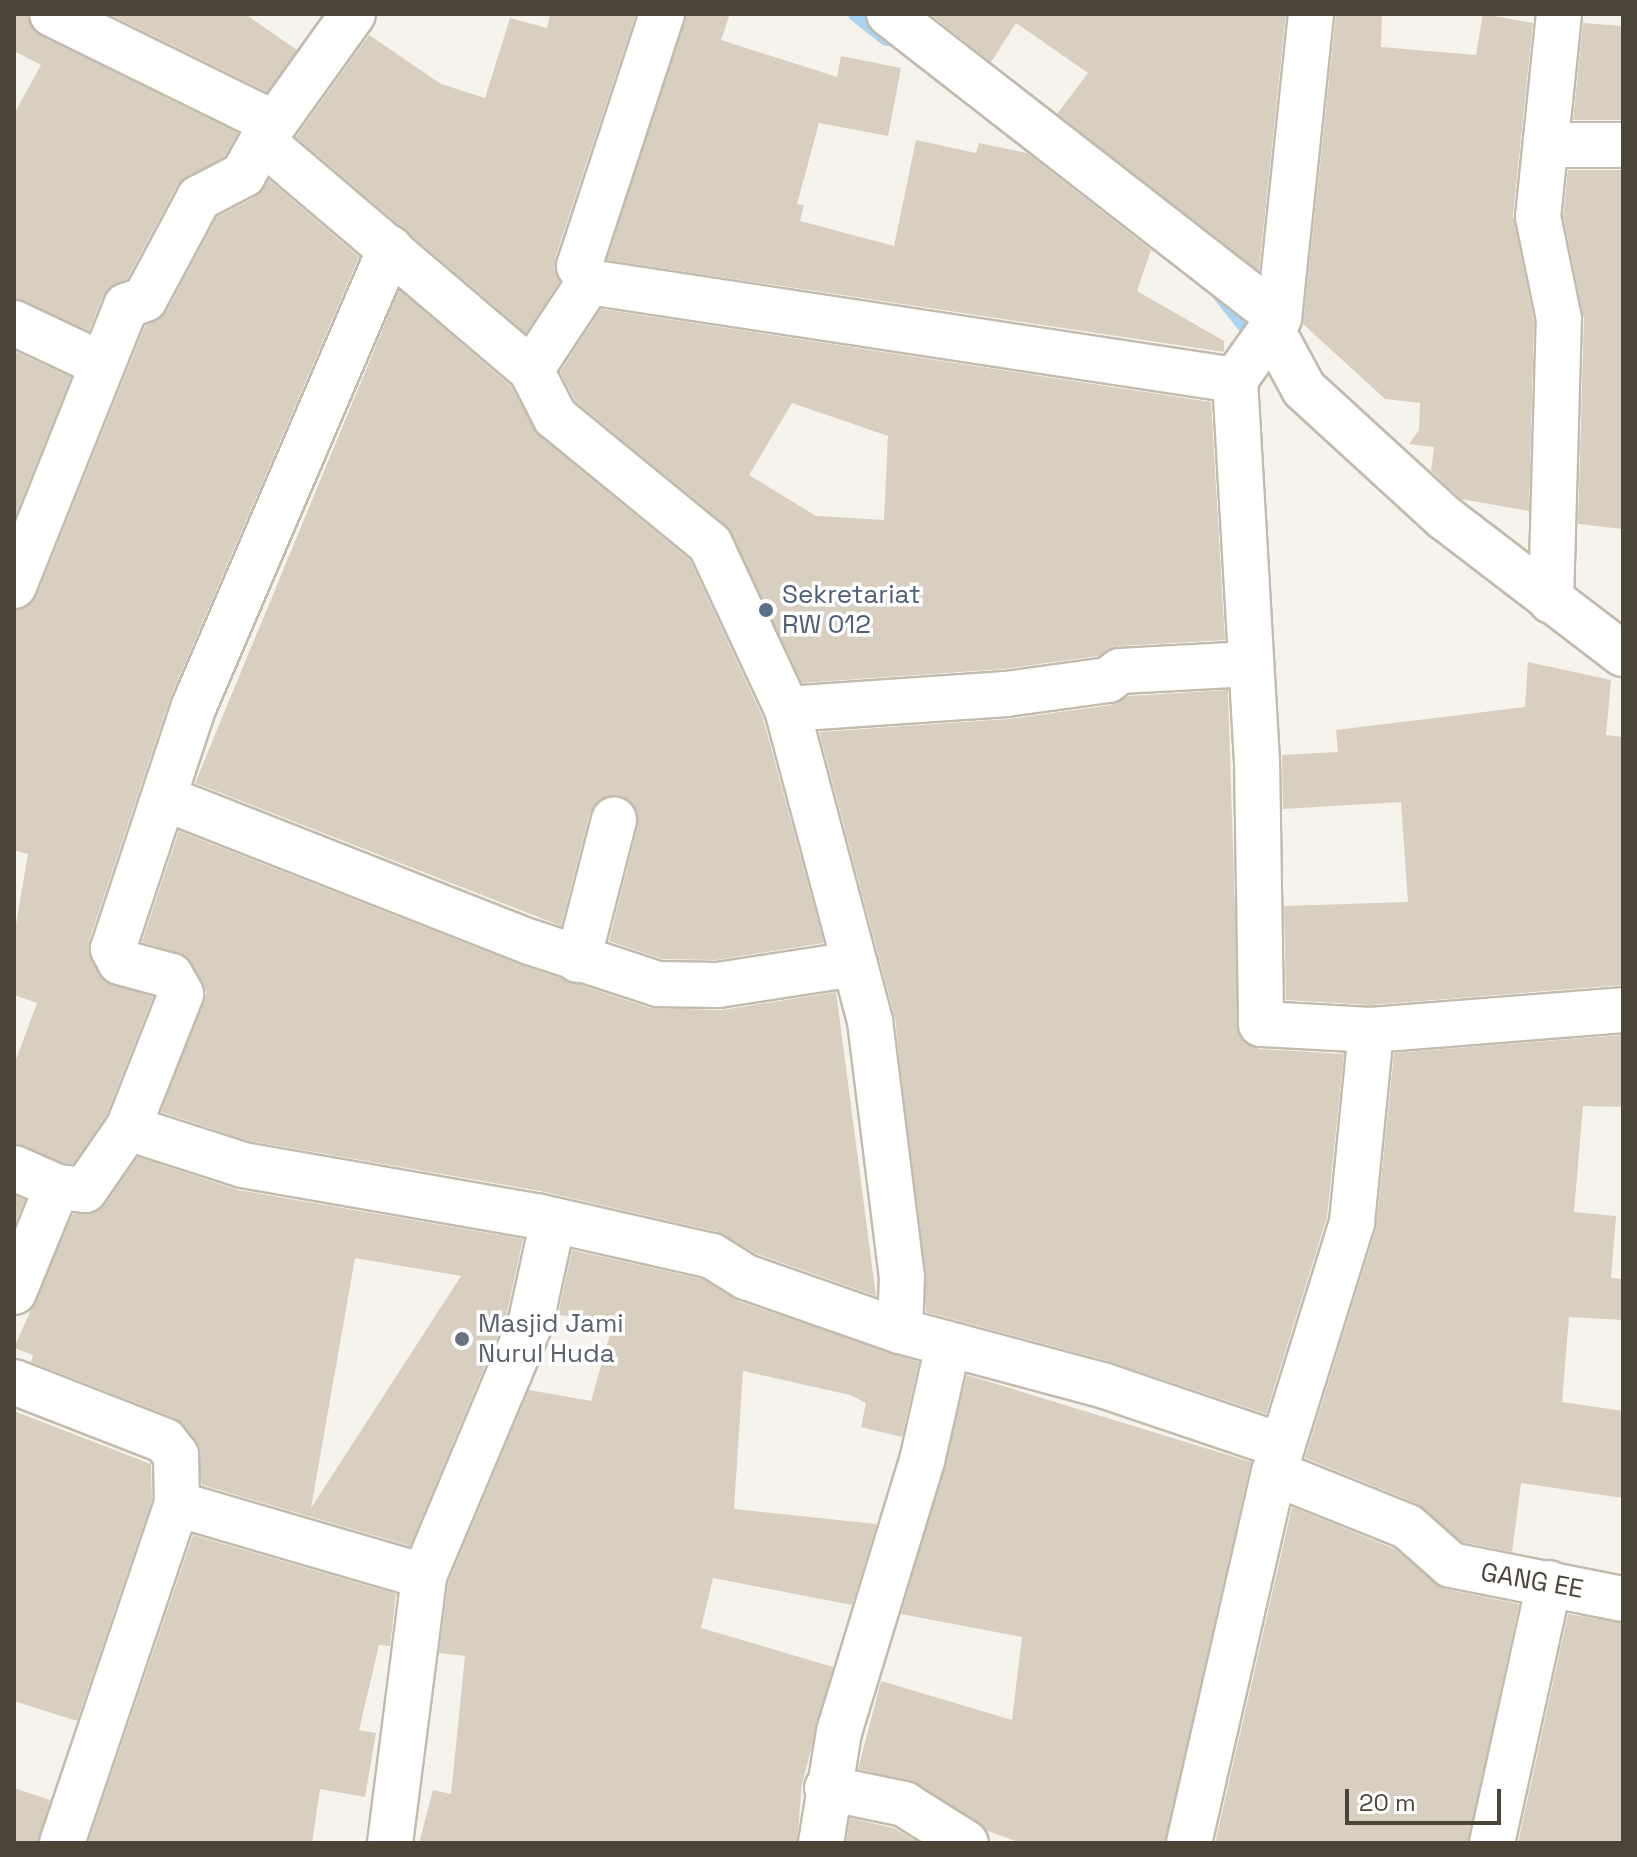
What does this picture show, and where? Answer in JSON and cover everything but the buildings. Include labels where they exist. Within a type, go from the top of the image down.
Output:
[{"type":"street","points":[[52,14],[268,132],[390,248],[531,370],[555,417],[710,544],[787,709],[854,964],[885,1139],[902,1277],[900,1331]]},
{"type":"street","points":[[14,586],[126,306],[145,299],[199,198],[243,175],[268,132],[353,14]]},
{"type":"street","points":[[589,282],[579,266],[662,14]]},
{"type":"street","points":[[889,14],[1259,344],[1445,518],[1623,654]]},
{"type":"street","points":[[1311,14],[1259,344],[1250,664],[1261,1024],[1371,1030],[1623,1010]]},
{"type":"street","points":[[1551,601],[1559,319],[1538,217],[1559,14]]},
{"type":"street","points":[[1546,145],[1623,145]]},
{"type":"street","points":[[14,1168],[57,1187],[85,1190],[128,1128],[181,994],[171,976],[120,962],[113,949],[224,632],[390,248]]},
{"type":"street","points":[[589,282],[1259,344]]},
{"type":"street","points":[[531,370],[589,282]]},
{"type":"street","points":[[14,323],[101,364]]},
{"type":"street","points":[[787,709],[1006,694],[1108,680],[1120,671],[1250,664]]},
{"type":"street","points":[[164,798],[578,960],[688,985],[854,964]]},
{"type":"street","points":[[578,960],[614,820]]},
{"type":"street","points":[[1189,1843],[1278,1460],[1315,1359],[1352,1222],[1371,1030]]},
{"type":"street","name":"GANG EE","points":[[128,1128],[243,1165],[553,1220],[712,1256],[746,1277],[900,1331],[1114,1388],[1278,1460],[1408,1527],[1451,1565],[1623,1599]]},
{"type":"street","points":[[14,1292],[57,1187]]},
{"type":"street","points":[[390,1843],[424,1576],[531,1321],[553,1220]]},
{"type":"street","points":[[821,1843],[827,1788],[922,1461],[948,1346]]},
{"type":"street","points":[[14,1382],[165,1441],[176,1455],[177,1504],[62,1843]]},
{"type":"street","points":[[177,1504],[424,1576]]},
{"type":"street","points":[[1492,1843],[1549,1583]]},
{"type":"street","points":[[827,1788],[904,1804],[966,1843]]},
{"type":"waterway","points":[[856,14],[887,38]]},
{"type":"waterway","points":[[1221,295],[1259,343]]},
{"type":"place","name":"Sekretariat RW 012","points":[[766,610]]},
{"type":"place","name":"Masjid Jami Nurul Huda","points":[[462,1339]]}]
